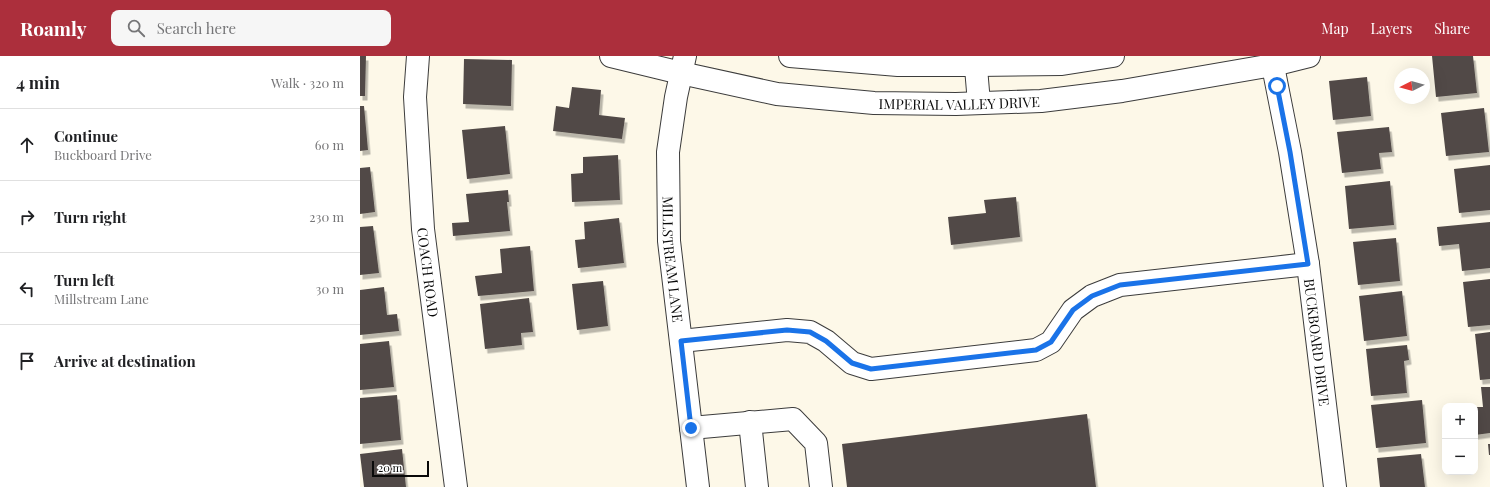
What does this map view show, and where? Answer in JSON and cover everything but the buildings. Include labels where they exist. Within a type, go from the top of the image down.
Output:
[{"type":"street","name":"COACH ROAD","points":[[418,56],[415,97],[423,229],[456,487]]},
{"type":"street","name":"IMPERIAL VALLEY DRIVE","points":[[611,56],[683,65],[777,94],[874,103],[980,104],[1041,101],[1115,92],[1272,61],[1309,56]]},
{"type":"street","points":[[790,56],[898,65],[976,60],[1062,64],[1113,56]]},
{"type":"street","points":[[976,60],[980,104]]},
{"type":"street","name":"BUCKBOARD DRIVE","points":[[1272,61],[1290,152],[1308,264],[1335,487]]},
{"type":"street","name":"MILLSTREAM LANE","points":[[683,65],[668,152],[669,241],[698,487]]},
{"type":"street","points":[[681,341],[787,330],[810,332],[826,341],[852,363],[871,369],[1036,350],[1051,342],[1073,310],[1092,296],[1120,285],[1308,264]]},
{"type":"street","points":[[691,428],[793,419],[816,443],[821,487]]},
{"type":"street","points":[[750,422],[757,487]]},
{"type":"route","points":[[691,428],[681,341],[787,330],[810,332],[826,341],[852,363],[871,369],[1036,350],[1051,342],[1073,310],[1092,296],[1120,285],[1308,264],[1290,152],[1277,86]]}]
